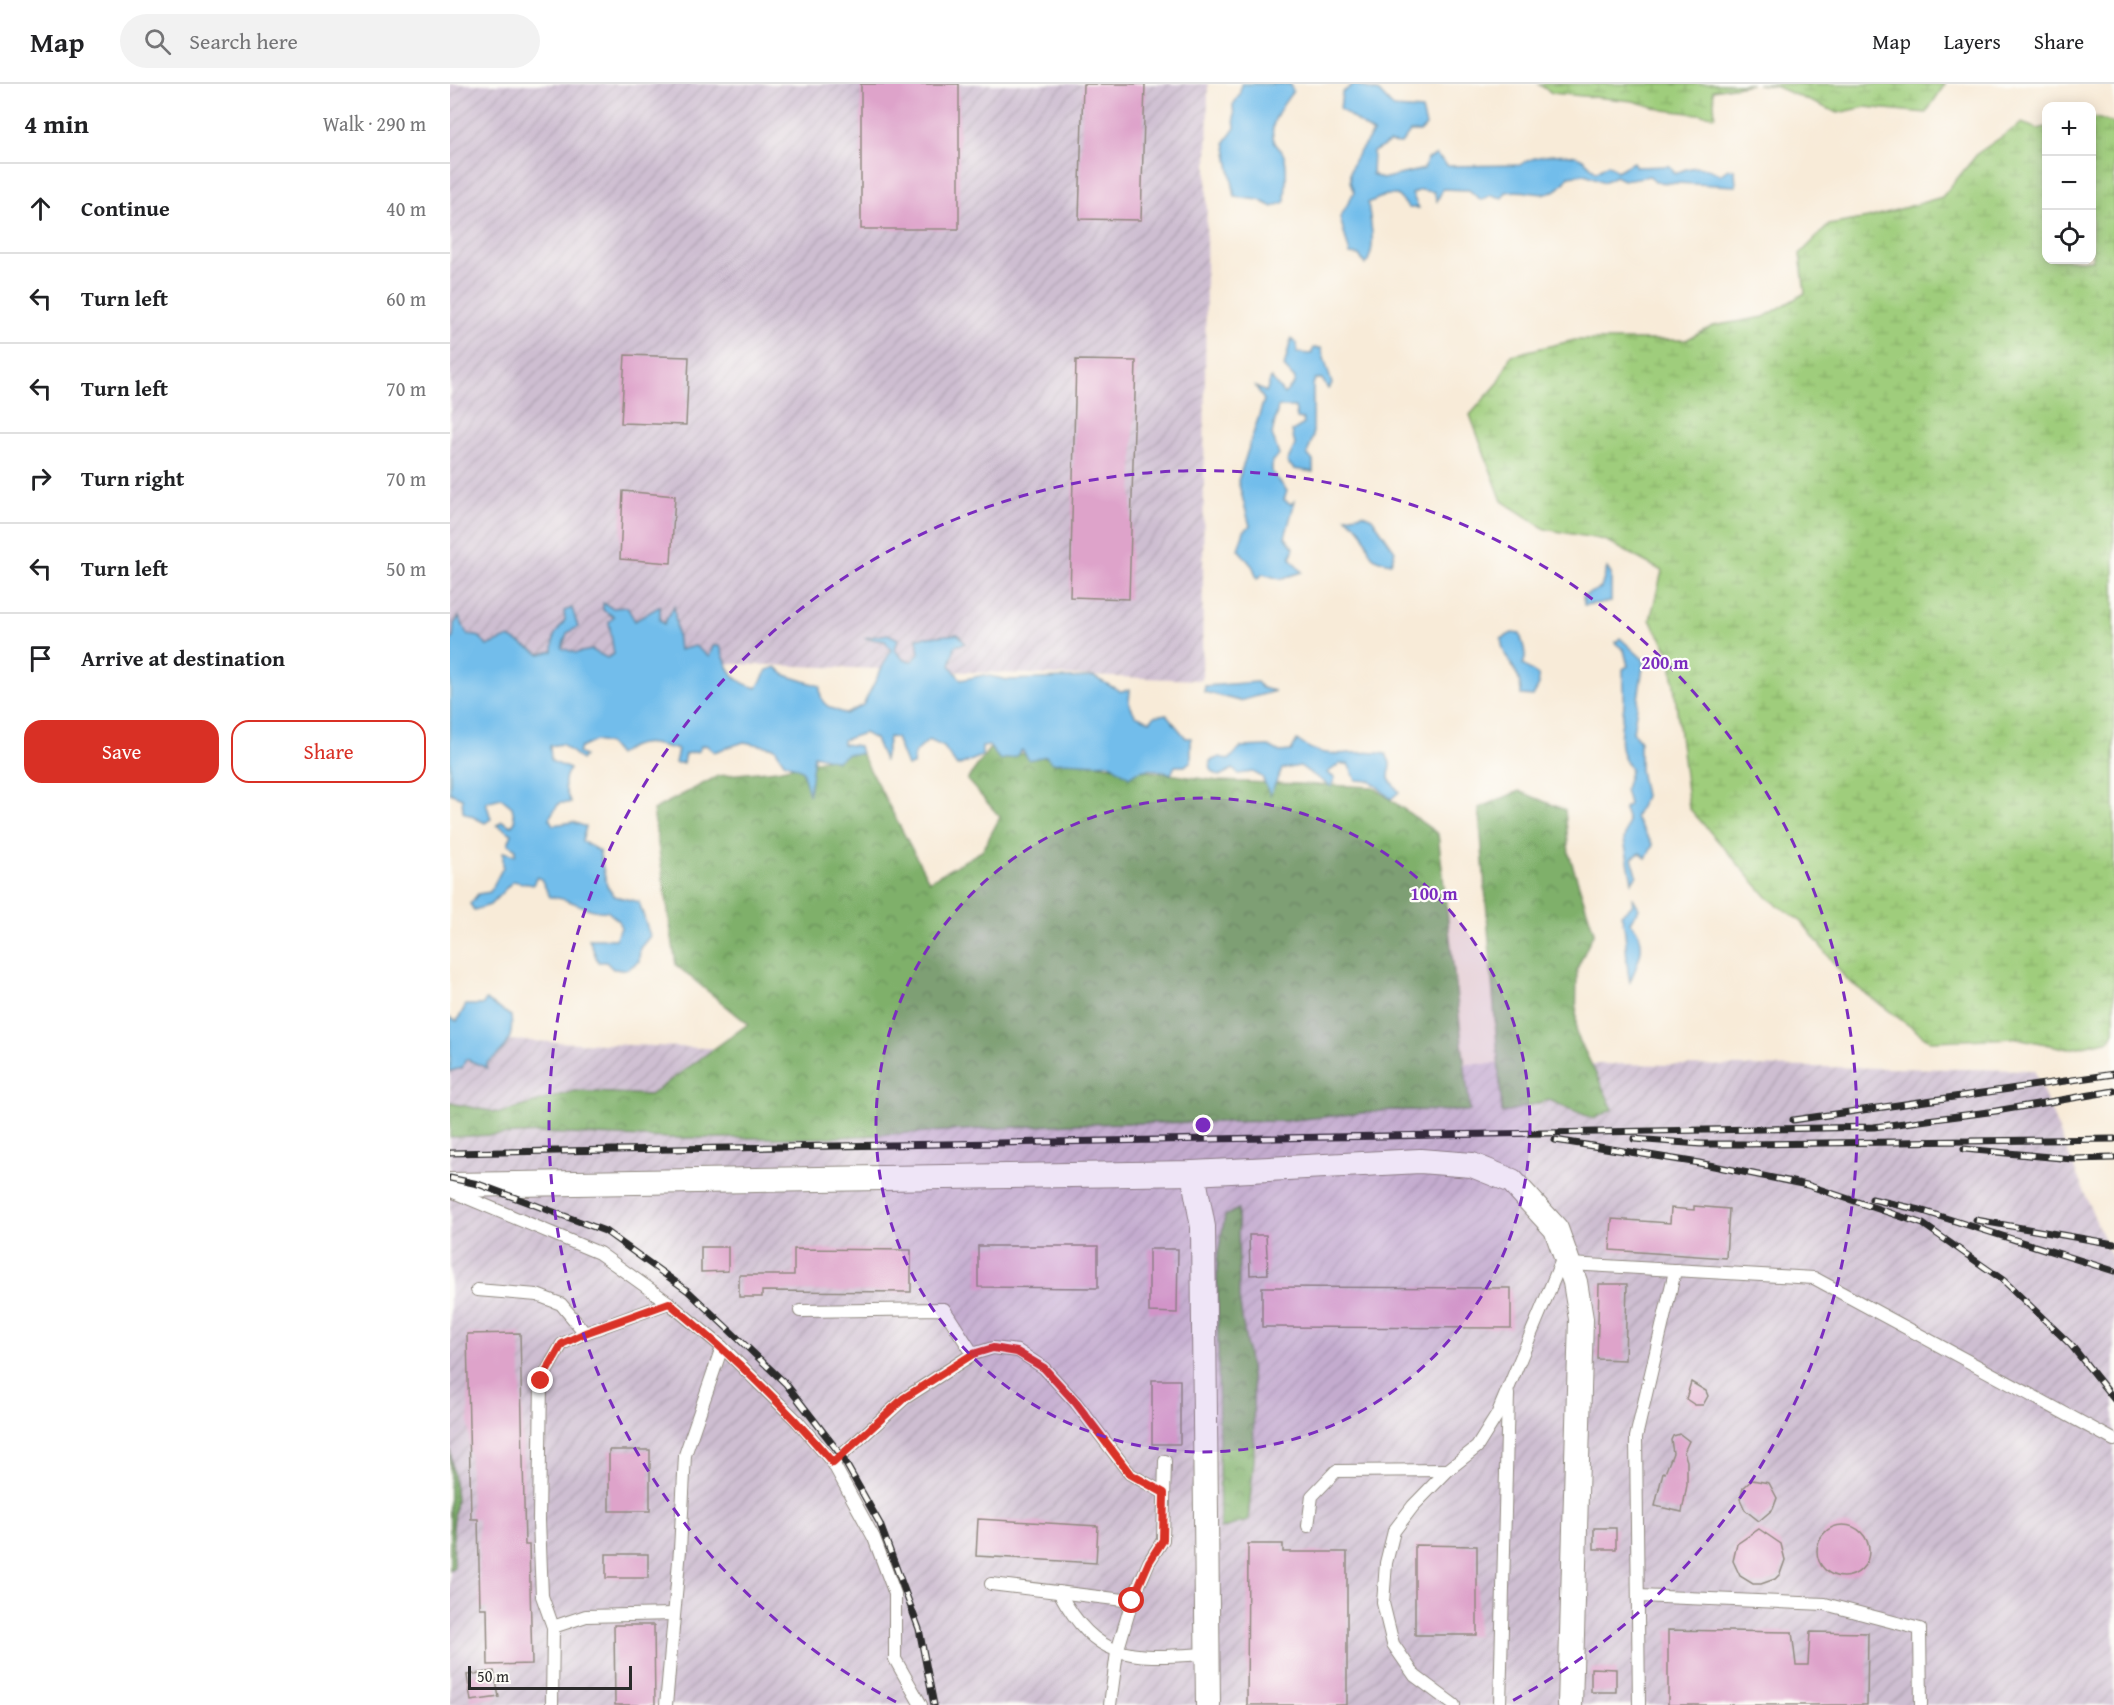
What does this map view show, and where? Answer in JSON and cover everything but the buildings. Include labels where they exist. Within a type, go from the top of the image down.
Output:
[{"type":"street","points":[[450,1185],[1193,1173],[1420,1161],[1472,1165],[1512,1181],[1556,1228],[1568,1257],[1581,1319],[1570,1705]]},
{"type":"street","points":[[1193,1173],[1203,1227],[1208,1705]]},
{"type":"lane","points":[[450,1191],[599,1253],[669,1303],[722,1347],[797,1420],[833,1463],[874,1538],[895,1594],[895,1659],[921,1705]]},
{"type":"lane","points":[[1454,1705],[1415,1676],[1393,1644],[1383,1603],[1386,1563],[1394,1531],[1413,1506],[1448,1470],[1477,1447],[1497,1415],[1568,1257],[1675,1271],[1814,1278],[2114,1440]]},
{"type":"lane","points":[[1639,1705],[1636,1437],[1675,1271]]},
{"type":"lane","points":[[477,1290],[537,1295],[561,1304],[585,1333]]},
{"type":"lane","points":[[552,1705],[553,1628],[542,1596],[538,1520],[541,1381],[562,1344],[585,1333],[669,1303]]},
{"type":"lane","points":[[800,1311],[944,1309],[973,1354]]},
{"type":"lane","points":[[666,1705],[680,1550],[685,1455],[722,1347]]},
{"type":"lane","points":[[833,1463],[904,1398],[973,1354],[993,1348],[1017,1352],[1044,1368],[1076,1403],[1130,1474],[1164,1493]]},
{"type":"lane","points":[[1500,1705],[1508,1389]]},
{"type":"lane","points":[[1110,1705],[1117,1652],[1132,1601],[1149,1562],[1163,1540],[1165,1461]]},
{"type":"lane","points":[[1308,1526],[1312,1496],[1336,1471],[1448,1470]]},
{"type":"lane","points":[[991,1584],[1132,1601]]},
{"type":"lane","points":[[1059,1592],[1072,1617],[1093,1639],[1117,1652],[1162,1657],[1207,1654]]},
{"type":"lane","points":[[1639,1596],[1825,1604],[1920,1629],[1921,1705]]},
{"type":"lane","points":[[553,1628],[586,1616],[674,1614]]},
{"type":"shaded area","points":[[450,84],[1208,84],[1202,680],[450,654]]},
{"type":"shaded area","points":[[450,1038],[1089,1063],[1606,1064],[2034,1070],[2114,1265],[2114,1705],[450,1705]]},
{"type":"green space","points":[[1538,84],[1752,84],[1713,90],[1715,116],[1664,110],[1633,101],[1552,93]]},
{"type":"green space","points":[[1757,84],[1945,84],[1926,113],[1865,107],[1838,113],[1774,86]]},
{"type":"green space","points":[[2096,118],[2114,123],[2114,1031],[2110,1040],[2069,1049],[2017,1038],[1930,1041],[1846,979],[1802,922],[1768,898],[1689,808],[1670,653],[1650,620],[1662,571],[1605,540],[1545,529],[1502,501],[1470,415],[1499,382],[1511,355],[1575,340],[1686,340],[1713,326],[1764,317],[1805,293],[1800,254],[1829,225],[1868,218],[1942,197],[1978,153],[2022,123],[2038,129],[2042,128],[2042,264],[2096,264]]},
{"type":"green space","points":[[989,749],[1218,781],[1373,787],[1438,834],[1470,1111],[1392,1110],[1283,1121],[1070,1124],[821,1138],[672,1138],[541,1133],[450,1137],[450,1103],[500,1113],[575,1091],[650,1095],[748,1024],[676,965],[653,810],[718,776],[777,770],[860,751],[929,881],[982,851],[1000,817],[967,780]]},
{"type":"green space","points":[[1519,791],[1565,810],[1569,854],[1594,932],[1577,969],[1576,1033],[1613,1109],[1594,1119],[1549,1100],[1502,1113],[1479,808]]},
{"type":"green space","points":[[1238,1209],[1239,1299],[1253,1387],[1254,1459],[1248,1521],[1220,1529],[1217,1260],[1225,1216]]},
{"type":"green space","points":[[450,1450],[456,1498],[453,1528],[454,1567],[450,1570]]},
{"type":"water","points":[[1241,84],[1290,84],[1293,91],[1274,122],[1273,136],[1284,157],[1286,175],[1285,202],[1273,207],[1259,200],[1235,197],[1225,142],[1235,128],[1233,105],[1240,94]]},
{"type":"water","points":[[1354,84],[1379,92],[1394,108],[1422,110],[1426,126],[1420,132],[1410,132],[1401,144],[1389,143],[1373,152],[1372,174],[1382,179],[1424,169],[1427,159],[1436,155],[1448,166],[1520,165],[1541,157],[1567,155],[1581,158],[1596,172],[1608,164],[1617,171],[1633,162],[1636,167],[1670,166],[1675,174],[1692,168],[1709,169],[1720,175],[1728,169],[1735,170],[1736,186],[1655,182],[1650,176],[1623,180],[1615,176],[1604,182],[1585,174],[1569,176],[1555,191],[1541,194],[1506,192],[1502,198],[1491,195],[1481,200],[1469,190],[1443,189],[1437,201],[1434,192],[1420,190],[1412,194],[1419,208],[1409,208],[1397,195],[1386,195],[1368,203],[1372,243],[1369,259],[1365,265],[1359,255],[1350,254],[1340,218],[1354,192],[1350,176],[1351,168],[1373,133],[1340,109],[1342,93]]},
{"type":"water","points":[[1291,339],[1297,344],[1297,353],[1311,354],[1314,348],[1321,348],[1332,384],[1328,389],[1322,379],[1315,379],[1313,385],[1313,437],[1307,454],[1313,461],[1313,472],[1294,469],[1287,462],[1295,445],[1292,431],[1304,424],[1303,419],[1297,418],[1295,407],[1278,407],[1272,434],[1279,455],[1272,461],[1272,472],[1287,491],[1284,500],[1291,504],[1295,501],[1285,537],[1294,548],[1290,558],[1302,572],[1280,579],[1263,574],[1257,579],[1253,567],[1238,549],[1244,531],[1250,526],[1238,481],[1264,400],[1256,387],[1266,392],[1271,378],[1284,394],[1294,384],[1295,379],[1284,367]]},
{"type":"water","points":[[1363,514],[1372,518],[1395,551],[1391,563],[1372,555],[1361,531],[1346,517]]},
{"type":"water","points":[[1607,568],[1611,574],[1611,602],[1584,605],[1583,596],[1601,588]]},
{"type":"water","points":[[603,603],[612,608],[627,607],[635,621],[660,606],[660,620],[664,624],[674,606],[679,650],[695,646],[709,657],[713,646],[720,646],[732,673],[742,682],[757,688],[767,670],[776,667],[785,675],[820,686],[821,698],[824,702],[830,708],[846,714],[863,705],[891,650],[885,641],[864,638],[888,634],[898,639],[895,650],[904,660],[912,661],[919,654],[917,638],[958,634],[965,643],[955,646],[950,665],[961,680],[984,675],[1008,680],[1094,677],[1120,691],[1130,690],[1129,703],[1135,715],[1150,721],[1155,716],[1166,714],[1186,738],[1191,738],[1191,761],[1185,766],[1175,766],[1171,774],[1150,770],[1139,771],[1129,777],[1109,763],[1052,763],[1046,756],[1029,760],[1022,750],[1015,757],[1000,760],[989,746],[982,747],[982,756],[957,766],[944,747],[929,740],[915,753],[913,765],[907,766],[896,738],[889,737],[884,760],[875,739],[864,733],[843,740],[843,744],[859,746],[861,754],[847,754],[837,761],[814,755],[809,795],[802,770],[784,762],[775,748],[744,742],[714,752],[706,745],[701,746],[699,751],[685,754],[683,763],[675,763],[678,750],[654,744],[633,746],[618,755],[609,744],[595,741],[580,748],[578,753],[584,756],[581,760],[562,744],[550,746],[551,761],[570,769],[565,786],[571,803],[559,803],[549,818],[553,825],[573,822],[586,827],[582,841],[599,851],[607,886],[614,896],[639,902],[650,936],[640,948],[639,961],[628,969],[613,969],[606,962],[598,962],[589,939],[615,939],[621,928],[619,921],[607,911],[593,910],[550,897],[541,879],[536,877],[533,885],[513,881],[490,905],[474,910],[470,904],[478,894],[490,892],[503,867],[503,852],[515,855],[516,849],[508,844],[512,834],[497,825],[502,821],[511,826],[515,821],[512,807],[501,798],[486,802],[491,819],[485,823],[463,812],[462,798],[450,793],[450,640],[453,639],[454,624],[459,617],[467,634],[480,637],[487,646],[509,637],[540,654],[553,651],[554,636],[565,620],[564,611],[572,608],[578,627],[567,633],[562,648],[576,653],[592,650],[607,658],[614,654],[609,622],[614,617],[603,610]]},
{"type":"water","points":[[1512,633],[1520,634],[1526,655],[1523,665],[1538,675],[1539,685],[1533,696],[1521,695],[1518,678],[1505,655],[1501,639]]},
{"type":"water","points":[[1620,638],[1644,660],[1633,732],[1640,741],[1640,770],[1645,796],[1635,818],[1653,845],[1646,858],[1640,853],[1632,858],[1637,875],[1632,882],[1624,840],[1628,821],[1624,809],[1629,804],[1625,789],[1631,769],[1622,754],[1620,738],[1624,700],[1623,669],[1628,666],[1624,650],[1615,643]]},
{"type":"water","points":[[1257,682],[1262,688],[1275,691],[1240,701],[1204,692],[1205,686]]},
{"type":"water","points":[[1297,740],[1319,752],[1330,754],[1374,752],[1386,754],[1390,763],[1389,779],[1399,792],[1391,799],[1371,781],[1356,780],[1348,764],[1340,764],[1327,773],[1335,778],[1331,787],[1300,766],[1282,769],[1270,795],[1262,777],[1253,772],[1238,774],[1233,769],[1219,776],[1211,770],[1210,761],[1220,757],[1229,760],[1241,747],[1269,746],[1280,752],[1291,751]]},
{"type":"water","points":[[1633,898],[1639,908],[1630,922],[1640,936],[1641,951],[1630,982],[1621,914],[1632,906]]},
{"type":"water","points":[[486,1000],[511,1016],[510,1038],[504,1048],[487,1063],[487,1068],[466,1059],[462,1068],[450,1071],[450,1018],[457,1021],[466,1005],[482,1005]]},
{"type":"railway","points":[[1793,1120],[2114,1074]]},
{"type":"railway","points":[[450,1153],[1874,1127],[1996,1111],[2114,1091]]},
{"type":"railway","points":[[1634,1139],[1700,1144],[2114,1139]]},
{"type":"railway","points":[[1555,1140],[1699,1163],[1807,1185],[1923,1224],[2003,1280],[2071,1345],[2114,1399]]},
{"type":"railway","points":[[1964,1149],[2072,1159],[2114,1158]]},
{"type":"railway","points":[[450,1178],[478,1184],[605,1231],[688,1291],[786,1384],[841,1455],[880,1524],[919,1629],[934,1705]]},
{"type":"railway","points":[[1872,1199],[1920,1210],[2114,1271]]},
{"type":"railway","points":[[1976,1220],[2114,1244]]},
{"type":"route","points":[[541,1381],[562,1344],[585,1333],[641,1315],[669,1303],[753,1376],[797,1420],[833,1463],[904,1398],[973,1354],[993,1348],[1017,1352],[1044,1368],[1076,1403],[1130,1474],[1164,1493],[1163,1540],[1149,1562],[1132,1601]]}]
